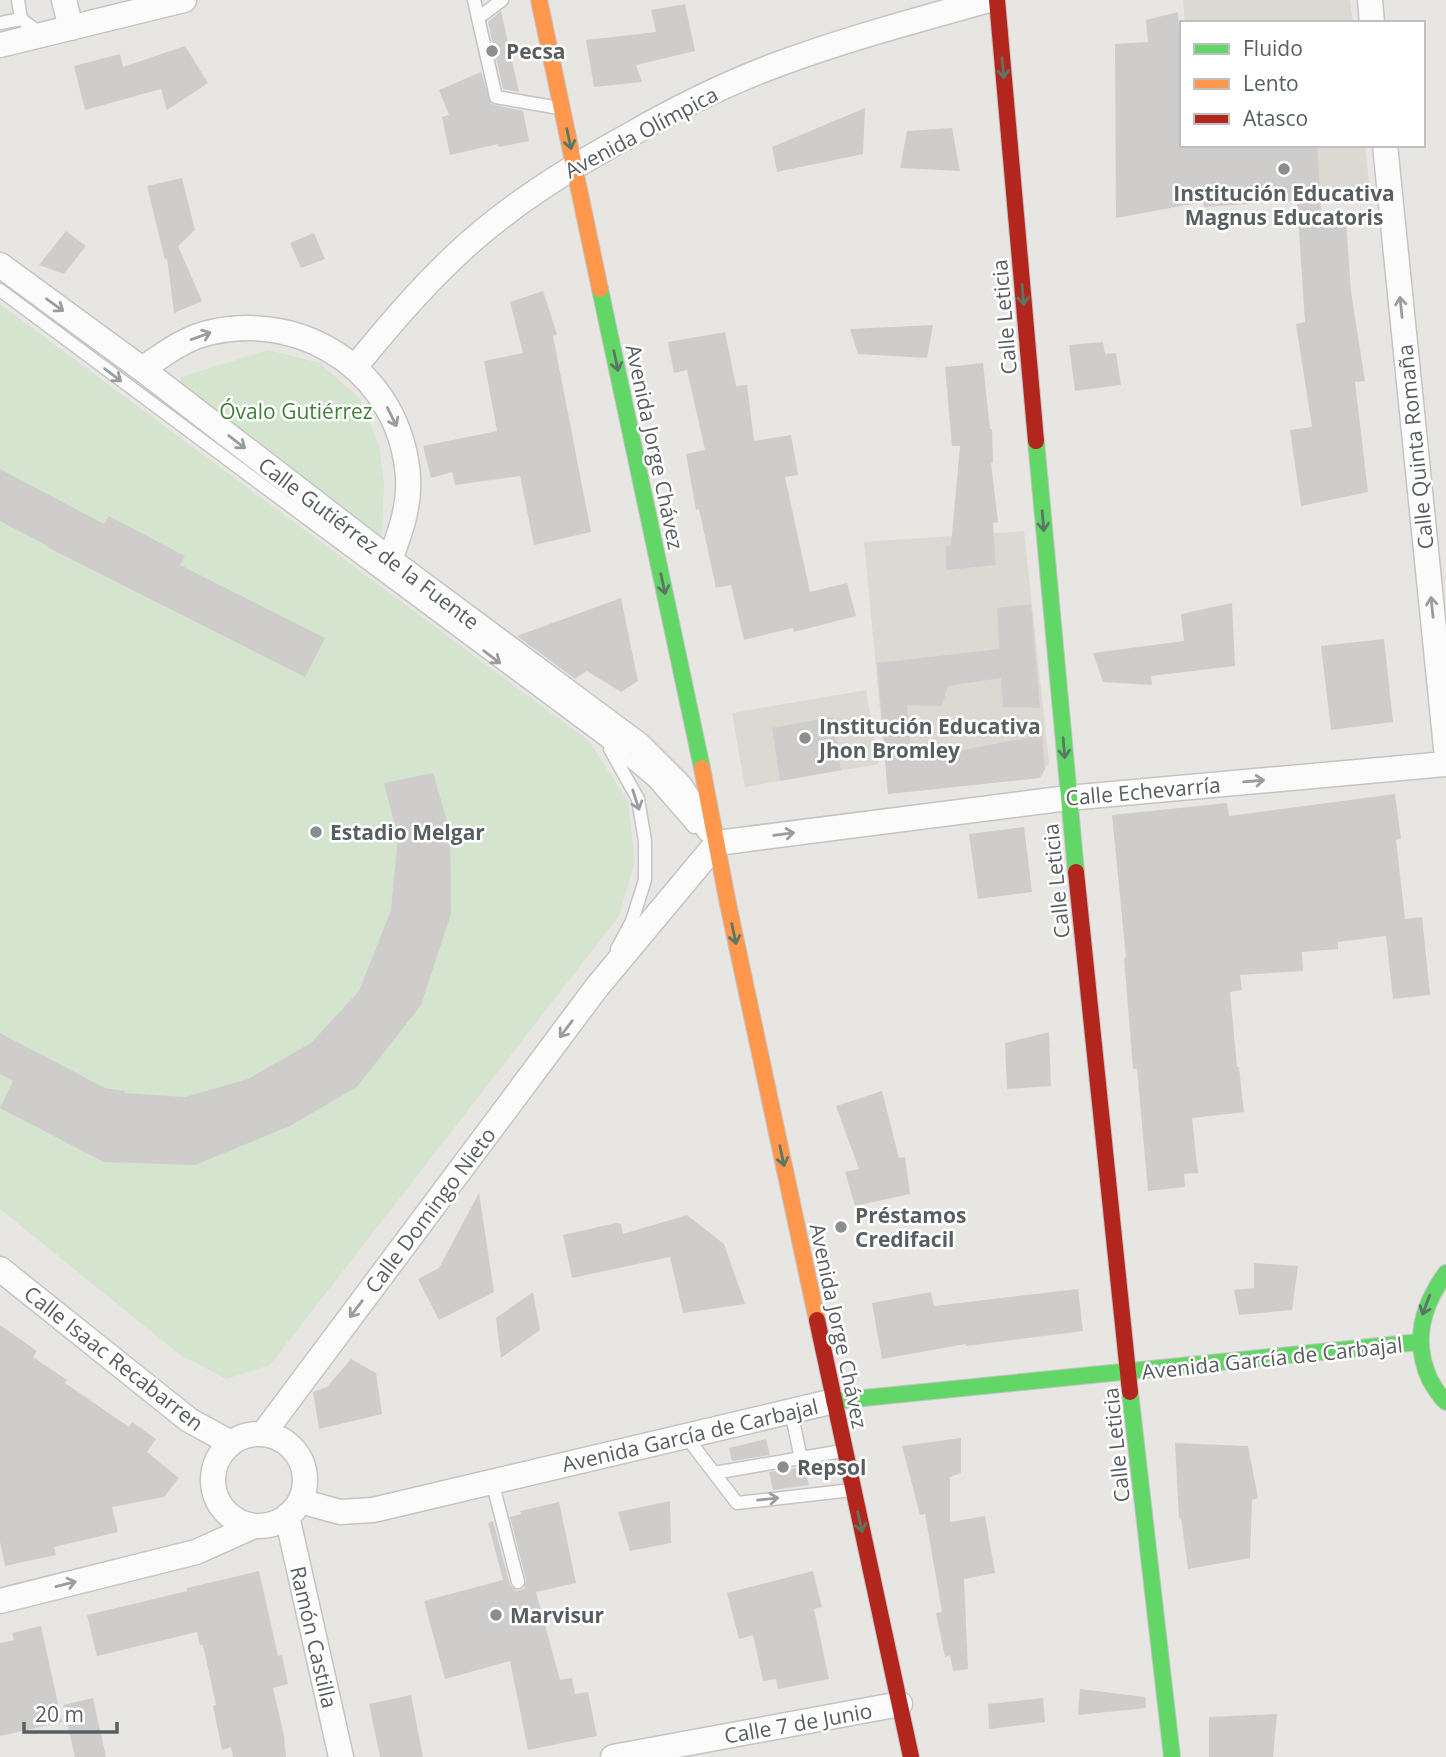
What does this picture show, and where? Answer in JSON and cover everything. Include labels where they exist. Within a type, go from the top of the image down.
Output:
[{"type":"street","points":[[64,0],[71,28]]},
{"type":"street","points":[[0,45],[184,0]]},
{"type":"street","name":"Avenida Jorge Chávez","points":[[540,0],[713,847],[728,904],[911,1757]]},
{"type":"street","name":"Avenida Olímpica","points":[[355,367],[398,314],[456,255],[525,198],[574,166],[675,110],[774,66],[863,36],[989,0]]},
{"type":"street","name":"Calle Leticia","points":[[997,0],[1068,798],[1128,1373],[1172,1757]]},
{"type":"street","points":[[1370,0],[1372,21]]},
{"type":"street","name":"Calle Quinta Romaña","points":[[1385,147],[1446,748]]},
{"type":"street","name":"Calle Gutiérrez de la Fuente","points":[[0,265],[142,369],[390,560],[639,745],[680,786],[713,847]]},
{"type":"street","points":[[142,369],[174,346],[210,332],[248,327],[287,331],[323,345],[355,367],[382,398],[401,436],[408,478],[405,520],[390,560]]},
{"type":"street","name":"Calle Echevarría","points":[[713,847],[1068,798],[1446,764]]},
{"type":"street","name":"Calle Domingo Nieto","points":[[263,1434],[597,987],[713,847]]},
{"type":"street","name":"Calle Isaac Recabarren","points":[[0,1269],[189,1420],[231,1443]]},
{"type":"street","points":[[1446,1273],[1432,1290],[1422,1315],[1419,1342],[1425,1372],[1446,1402]]},
{"type":"street","name":"Avenida García de Carbajal","points":[[293,1509],[340,1512],[373,1510],[834,1401],[1419,1342]]},
{"type":"street","points":[[0,1601],[196,1552],[254,1526],[272,1524],[293,1509],[305,1484],[303,1466],[294,1450],[280,1438],[263,1434],[246,1436],[231,1443],[219,1457],[213,1475],[215,1493],[223,1509],[237,1521],[254,1526]]},
{"type":"street","name":"Ramón Castilla","points":[[293,1509],[341,1757]]},
{"type":"street","name":"Calle 7 de Junio","points":[[613,1757],[900,1704]]},
{"type":"lane","points":[[18,0],[21,19],[42,35]]},
{"type":"lane","points":[[474,0],[496,97],[563,109]]},
{"type":"lane","points":[[478,18],[502,0]]},
{"type":"lane","points":[[0,23],[21,19]]},
{"type":"lane","name":"Calle Gutiérrez de la Fuente","points":[[0,290],[605,740]]},
{"type":"lane","name":"Avenida Jorge Chávez","points":[[605,740],[654,781],[713,847]]},
{"type":"lane","name":"Calle Domingo Nieto","points":[[597,987],[632,921],[645,880],[645,841],[638,799],[605,740]]},
{"type":"lane","points":[[790,1411],[801,1459]]},
{"type":"lane","points":[[685,1435],[737,1503],[852,1490]]},
{"type":"lane","points":[[714,1473],[844,1451]]},
{"type":"lane","points":[[492,1482],[518,1582]]},
{"type":"shaded area","points":[[1183,0],[1350,0],[1353,21],[1185,21]]},
{"type":"shaded area","name":"Institución Educativa Magnus Educatoris","points":[[1198,147],[1365,147],[1370,192],[1204,207]]},
{"type":"shaded area","points":[[1024,531],[1049,763],[1040,778],[888,794],[864,542]]},
{"type":"shaded area","name":"Institución Educativa Jhon Bromley","points":[[866,690],[879,764],[745,787],[732,713]]},
{"type":"green space","name":"Estadio Melgar","points":[[0,304],[589,741],[628,801],[635,862],[619,916],[270,1365],[226,1379],[179,1354],[0,1209]]},
{"type":"green space","name":"Óvalo Gutiérrez","points":[[268,350],[320,363],[359,398],[379,445],[384,484],[382,534],[372,534],[181,388],[181,377]]},
{"type":"building","points":[[685,4],[695,51],[636,65],[642,82],[594,87],[586,40],[656,32],[651,10]]},
{"type":"building","points":[[501,11],[519,92],[503,89],[488,22]]},
{"type":"building","points":[[1178,12],[1180,147],[1317,147],[1322,223],[1346,221],[1351,292],[1365,381],[1355,382],[1368,492],[1301,506],[1290,430],[1312,427],[1296,324],[1305,322],[1297,201],[1204,207],[1203,202],[1116,218],[1115,44],[1148,42],[1146,20]]},
{"type":"building","points":[[185,46],[208,83],[167,110],[161,89],[85,110],[74,66],[120,54],[123,67]]},
{"type":"building","points":[[481,72],[491,104],[523,111],[529,141],[499,147],[498,144],[450,155],[442,117],[449,115],[439,90]]},
{"type":"building","points":[[865,108],[863,154],[777,172],[772,147]]},
{"type":"building","points":[[952,128],[960,171],[900,168],[907,131]]},
{"type":"building","points":[[182,178],[195,230],[178,246],[202,301],[174,313],[167,258],[165,260],[147,186]]},
{"type":"building","points":[[66,231],[86,246],[64,274],[39,265]]},
{"type":"building","points":[[314,233],[325,259],[301,268],[290,243]]},
{"type":"building","points":[[543,291],[557,334],[553,336],[591,532],[534,545],[520,476],[455,485],[452,472],[431,478],[423,446],[497,431],[484,361],[523,353],[510,302]]},
{"type":"building","points":[[933,325],[927,358],[858,354],[850,329]]},
{"type":"building","points":[[725,332],[736,386],[747,385],[754,441],[791,435],[798,475],[785,477],[810,592],[847,583],[856,616],[794,632],[793,628],[744,640],[731,585],[716,588],[699,509],[696,510],[686,454],[705,450],[687,370],[674,373],[668,342]]},
{"type":"building","points":[[1103,342],[1105,354],[1116,353],[1121,385],[1075,391],[1069,345]]},
{"type":"building","points":[[983,363],[992,429],[991,463],[998,522],[993,523],[996,565],[946,570],[946,546],[951,545],[960,446],[952,446],[945,367]]},
{"type":"building","points":[[0,469],[104,524],[109,516],[185,556],[180,565],[325,638],[305,677],[0,521]]},
{"type":"building","points":[[621,598],[638,681],[621,692],[587,671],[575,679],[517,636]]},
{"type":"building","points":[[1232,603],[1235,666],[1151,676],[1152,685],[1103,682],[1093,653],[1184,641],[1181,614]]},
{"type":"building","points":[[1031,604],[1040,708],[1003,707],[1001,678],[948,686],[942,706],[907,705],[911,760],[1042,735],[1045,769],[1040,778],[888,794],[877,663],[999,649],[997,608]]},
{"type":"building","points":[[1384,639],[1393,722],[1331,730],[1321,646]]},
{"type":"building","points":[[833,717],[841,770],[780,781],[772,728]]},
{"type":"building","points":[[433,773],[450,831],[451,914],[421,1005],[357,1087],[290,1126],[195,1165],[104,1162],[0,1108],[13,1081],[0,1074],[0,1033],[105,1088],[125,1091],[124,1093],[185,1097],[248,1079],[311,1043],[359,991],[391,910],[398,837],[384,783]]},
{"type":"building","points":[[1395,794],[1401,839],[1396,840],[1405,919],[1422,917],[1430,995],[1393,999],[1386,936],[1338,942],[1338,949],[1302,952],[1303,971],[1240,975],[1242,990],[1230,992],[1244,1112],[1192,1118],[1198,1173],[1184,1174],[1185,1187],[1148,1191],[1137,1069],[1133,1069],[1126,957],[1112,815],[1227,803],[1229,816]]},
{"type":"building","points":[[1024,827],[1032,892],[978,899],[969,834]]},
{"type":"building","points":[[1049,1032],[1051,1086],[1007,1089],[1005,1043]]},
{"type":"building","points":[[882,1091],[899,1158],[905,1157],[910,1194],[855,1206],[845,1172],[859,1169],[836,1106]]},
{"type":"building","points":[[479,1193],[494,1292],[439,1320],[418,1279],[439,1268]]},
{"type":"building","points":[[687,1215],[724,1244],[745,1304],[683,1313],[670,1257],[572,1278],[563,1235],[616,1223],[621,1224],[623,1234]]},
{"type":"building","points":[[1254,1263],[1298,1266],[1292,1310],[1239,1315],[1234,1290],[1254,1288]]},
{"type":"building","points":[[1078,1289],[1083,1331],[966,1344],[882,1359],[872,1303],[931,1292],[934,1306]]},
{"type":"building","points":[[533,1292],[540,1330],[501,1358],[496,1318]]},
{"type":"building","points":[[0,1325],[37,1351],[33,1357],[67,1380],[65,1383],[129,1427],[132,1422],[156,1439],[147,1452],[179,1478],[164,1497],[112,1507],[118,1532],[54,1547],[56,1555],[5,1566],[0,1542]]},
{"type":"building","points":[[351,1359],[376,1373],[382,1414],[319,1429],[313,1392],[327,1387]]},
{"type":"building","points":[[961,1438],[961,1473],[950,1477],[950,1522],[985,1516],[995,1573],[964,1579],[968,1669],[953,1671],[950,1655],[945,1657],[936,1613],[942,1612],[925,1514],[920,1515],[902,1446]]},
{"type":"building","points":[[766,1439],[770,1455],[732,1461],[729,1448]]},
{"type":"building","points":[[1175,1443],[1248,1446],[1258,1498],[1252,1500],[1250,1558],[1188,1569],[1181,1518],[1179,1519]]},
{"type":"building","points":[[805,1467],[809,1485],[773,1490],[769,1472]]},
{"type":"building","points":[[670,1501],[671,1543],[630,1551],[618,1512]]},
{"type":"building","points":[[559,1502],[576,1583],[536,1592],[560,1680],[572,1678],[575,1694],[588,1692],[597,1736],[528,1750],[510,1661],[445,1679],[424,1601],[503,1580],[488,1523],[493,1521],[510,1585],[516,1591],[524,1589],[526,1580],[510,1517],[521,1514],[520,1511]]},
{"type":"building","points":[[259,1571],[278,1656],[282,1655],[288,1684],[273,1688],[286,1757],[233,1757],[231,1747],[222,1750],[213,1706],[216,1705],[203,1645],[200,1645],[197,1632],[97,1656],[87,1615]]},
{"type":"building","points":[[813,1571],[822,1607],[814,1609],[829,1679],[778,1689],[776,1679],[763,1681],[753,1635],[739,1639],[727,1593]]},
{"type":"building","points":[[41,1626],[62,1722],[0,1736],[0,1643],[14,1640],[12,1633]]},
{"type":"building","points":[[1080,1689],[1145,1697],[1146,1708],[1078,1715]]},
{"type":"building","points":[[411,1695],[423,1757],[380,1757],[369,1704]]},
{"type":"building","points":[[93,1698],[106,1757],[75,1757],[63,1705]]},
{"type":"building","points":[[1043,1698],[1045,1722],[989,1729],[988,1704]]},
{"type":"building","points":[[1277,1714],[1273,1757],[1209,1757],[1209,1717]]},
{"type":"traffic: fast","points":[[600,289],[702,768]]},
{"type":"traffic: fast","points":[[1036,441],[1076,872]]},
{"type":"traffic: fast","points":[[1446,1273],[1431,1298],[1422,1324],[1421,1338],[1430,1380],[1446,1402]]},
{"type":"traffic: fast","points":[[834,1401],[1419,1342]]},
{"type":"traffic: fast","points":[[1130,1392],[1172,1757]]},
{"type":"traffic: slow","points":[[539,0],[600,289]]},
{"type":"traffic: slow","points":[[702,768],[728,904],[817,1320]]},
{"type":"traffic: jam","points":[[997,0],[1036,441]]},
{"type":"traffic: jam","points":[[1076,872],[1130,1392]]},
{"type":"traffic: jam","points":[[817,1320],[911,1757]]},
{"type":"place","name":"Pecsa","points":[[492,51]]},
{"type":"place","name":"Institución Educativa Magnus Educatoris","points":[[1284,169]]},
{"type":"place","name":"Institución Educativa Jhon Bromley","points":[[805,738]]},
{"type":"place","name":"Estadio Melgar","points":[[316,832]]},
{"type":"place","name":"Préstamos Credifacil","points":[[841,1227]]},
{"type":"place","name":"Repsol","points":[[783,1467]]},
{"type":"place","name":"Marvisur","points":[[496,1615]]}]
